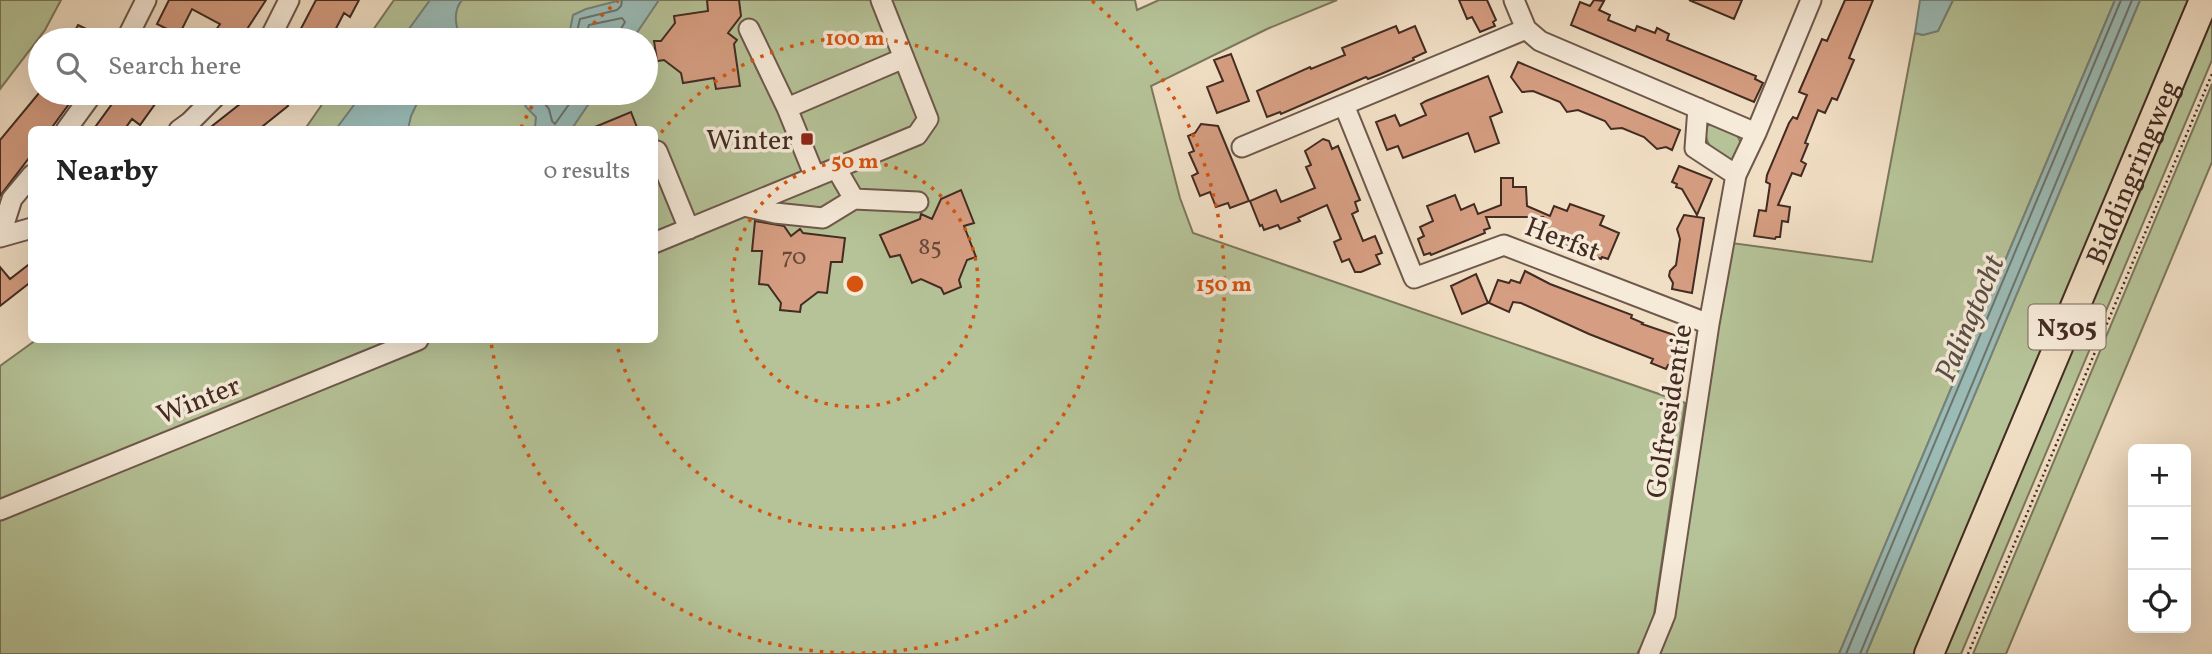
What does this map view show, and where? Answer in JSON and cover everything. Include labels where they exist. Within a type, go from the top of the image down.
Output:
[{"type":"highway","name":"Biddingringweg","points":[[1929,654],[2204,0]]},
{"type":"street","points":[[132,28],[146,0]]},
{"type":"street","points":[[275,28],[289,0]]},
{"type":"street","points":[[658,241],[917,135],[928,119],[881,0]]},
{"type":"street","points":[[1514,0],[1525,29],[1540,41],[1756,133],[1811,0]]},
{"type":"street","points":[[749,29],[816,177]]},
{"type":"street","points":[[1242,147],[1525,29]]},
{"type":"street","points":[[787,108],[904,58]]},
{"type":"street","points":[[69,126],[84,105]]},
{"type":"street","points":[[184,126],[207,105]]},
{"type":"street","name":"Herfst","points":[[1344,105],[1414,278],[1504,245],[1709,324]]},
{"type":"street","points":[[1698,108],[1695,148],[1736,175]]},
{"type":"street","name":"Golfresidentie","points":[[1649,654],[1665,615],[1709,324],[1736,175],[1756,133]]},
{"type":"street","points":[[658,153],[689,229]]},
{"type":"street","points":[[836,169],[854,199]]},
{"type":"street","points":[[0,237],[12,199],[28,180]]},
{"type":"street","points":[[744,206],[775,213],[823,218],[854,199],[918,202]]},
{"type":"street","points":[[0,237],[28,229]]},
{"type":"street","name":"Winter","points":[[0,510],[411,343]]},
{"type":"path","name":"Biddingringweg","points":[[1968,654],[2212,74]]},
{"type":"green space","points":[[0,0],[61,0],[46,28],[28,28],[28,52],[0,89]]},
{"type":"green space","points":[[394,0],[1135,0],[1137,10],[1159,0],[1337,0],[1267,29],[1151,86],[1180,198],[1193,233],[1685,403],[1652,628],[1637,654],[0,654],[0,366],[32,343],[658,343],[658,126],[307,126],[322,105],[658,105],[658,28],[374,28]]},
{"type":"green space","points":[[1953,0],[2115,0],[1839,654],[1658,654],[1672,626],[1694,462],[1732,243],[1872,262],[1915,33],[1923,35],[1938,31]]},
{"type":"green space","points":[[2140,0],[2192,0],[1919,654],[1866,654]]},
{"type":"green space","points":[[2212,0],[2212,60],[1961,654],[1938,654]]},
{"type":"green space","points":[[2212,84],[2212,162],[2006,654],[1973,654]]},
{"type":"green space","points":[[1713,122],[1735,131],[1741,143],[1734,165],[1714,151],[1707,141],[1705,128]]},
{"type":"water","points":[[430,0],[462,0],[456,15],[457,28],[410,28]]},
{"type":"water","points":[[621,0],[659,0],[640,28],[570,28],[573,15]]},
{"type":"water","points":[[1920,0],[1953,0],[1938,31],[1923,35],[1915,33]]},
{"type":"water","points":[[2115,0],[2140,0],[1866,654],[1839,654]]},
{"type":"water","points":[[354,105],[416,105],[409,126],[338,126]]},
{"type":"water","points":[[525,105],[588,105],[574,126],[535,126],[536,117]]},
{"type":"building","points":[[169,0],[266,0],[248,28],[217,28],[220,24],[192,9],[182,28],[165,28],[157,24]]},
{"type":"building","points":[[316,0],[359,0],[350,17],[344,13],[336,28],[301,28]]},
{"type":"building","points":[[707,0],[739,0],[741,16],[728,33],[737,40],[734,44],[740,86],[716,89],[714,78],[683,83],[681,73],[664,60],[658,61],[658,41],[661,41],[675,23],[674,16],[708,11]]},
{"type":"building","points":[[1459,0],[1487,0],[1496,20],[1493,22],[1495,26],[1480,32],[1472,17],[1467,19]]},
{"type":"building","points":[[1594,0],[1604,1],[1599,10],[1610,15],[1608,20],[1635,31],[1637,26],[1655,33],[1657,28],[1669,34],[1667,40],[1756,76],[1755,79],[1763,83],[1754,102],[1571,25],[1580,2],[1590,6]]},
{"type":"building","points":[[1689,0],[1742,0],[1734,19]]},
{"type":"building","points":[[1845,0],[1873,0],[1849,58],[1854,60],[1837,100],[1832,98],[1825,113],[1818,110],[1805,143],[1808,144],[1801,161],[1806,164],[1801,176],[1792,173],[1778,205],[1790,207],[1788,222],[1782,221],[1780,237],[1775,239],[1754,236],[1759,210],[1766,211],[1770,184],[1766,182],[1767,175],[1789,123],[1793,117],[1797,119],[1807,95],[1799,92],[1822,39],[1827,41]]},
{"type":"building","points":[[1396,26],[1399,33],[1415,26],[1426,52],[1381,74],[1368,79],[1366,77],[1281,114],[1280,112],[1267,117],[1257,91],[1310,67],[1311,69],[1345,55],[1342,48]]},
{"type":"building","points":[[1231,54],[1249,101],[1217,113],[1207,87],[1223,81],[1214,60]]},
{"type":"building","points":[[1518,62],[1680,130],[1672,150],[1666,147],[1657,149],[1644,137],[1622,128],[1611,129],[1605,121],[1578,110],[1567,112],[1560,102],[1533,91],[1522,92],[1511,77]]},
{"type":"building","points":[[1488,76],[1502,112],[1490,117],[1499,143],[1475,152],[1468,133],[1403,158],[1398,146],[1387,150],[1376,122],[1395,115],[1400,126],[1426,115],[1421,104],[1426,101]]},
{"type":"building","points":[[29,105],[68,105],[53,126],[28,126],[28,159],[0,196],[0,140]]},
{"type":"building","points":[[111,105],[154,105],[140,125],[132,119],[127,126],[96,126]]},
{"type":"building","points":[[239,105],[288,106],[263,126],[212,126]]},
{"type":"building","points":[[631,112],[636,126],[597,126]]},
{"type":"building","points":[[1201,124],[1218,126],[1249,201],[1230,208],[1228,203],[1216,207],[1210,192],[1200,196],[1192,176],[1198,173],[1189,153],[1194,151],[1188,136],[1195,133]]},
{"type":"building","points":[[1323,139],[1329,141],[1332,149],[1338,146],[1360,200],[1355,202],[1358,211],[1352,214],[1363,241],[1375,236],[1382,253],[1376,255],[1380,264],[1361,272],[1355,272],[1349,259],[1342,262],[1334,242],[1341,239],[1327,205],[1280,229],[1278,225],[1264,230],[1250,201],[1276,190],[1281,202],[1315,188],[1306,167],[1311,165],[1305,151]]},
{"type":"building","points":[[1679,166],[1712,179],[1697,215],[1682,189],[1672,182]]},
{"type":"building","points":[[1501,178],[1513,178],[1513,187],[1526,187],[1527,206],[1550,216],[1554,206],[1567,211],[1570,204],[1604,216],[1600,225],[1619,233],[1608,259],[1601,259],[1543,234],[1537,230],[1543,217],[1486,217],[1490,228],[1484,230],[1485,233],[1431,255],[1424,255],[1418,239],[1424,236],[1420,227],[1433,221],[1427,206],[1455,195],[1461,210],[1474,204],[1478,214],[1501,205]]},
{"type":"building","points":[[961,190],[974,223],[964,226],[976,257],[967,260],[959,280],[961,287],[944,294],[941,288],[921,279],[912,283],[900,255],[890,257],[880,235],[920,219],[921,214],[932,219],[941,199]]},
{"type":"building","points":[[1684,215],[1704,218],[1692,293],[1672,289],[1673,283],[1669,276],[1676,265],[1680,239],[1677,229]]},
{"type":"building","points":[[755,221],[784,226],[791,236],[800,229],[803,233],[845,238],[842,262],[831,262],[827,293],[818,292],[801,305],[800,312],[780,310],[781,303],[768,285],[759,284],[762,251],[752,251]]},
{"type":"building","points":[[28,265],[28,284],[0,306],[0,267],[10,279]]},
{"type":"building","points":[[1525,271],[1550,284],[1632,315],[1631,318],[1642,324],[1686,339],[1672,367],[1668,365],[1666,369],[1651,363],[1653,359],[1521,303],[1513,302],[1509,312],[1489,303],[1498,280],[1520,283]]},
{"type":"building","points":[[1476,274],[1488,303],[1462,314],[1451,286]]},
{"type":"place","name":"Winter","points":[[807,139]]},
{"type":"water label","name":"Palingtocht","points":[[1969,318]]}]
